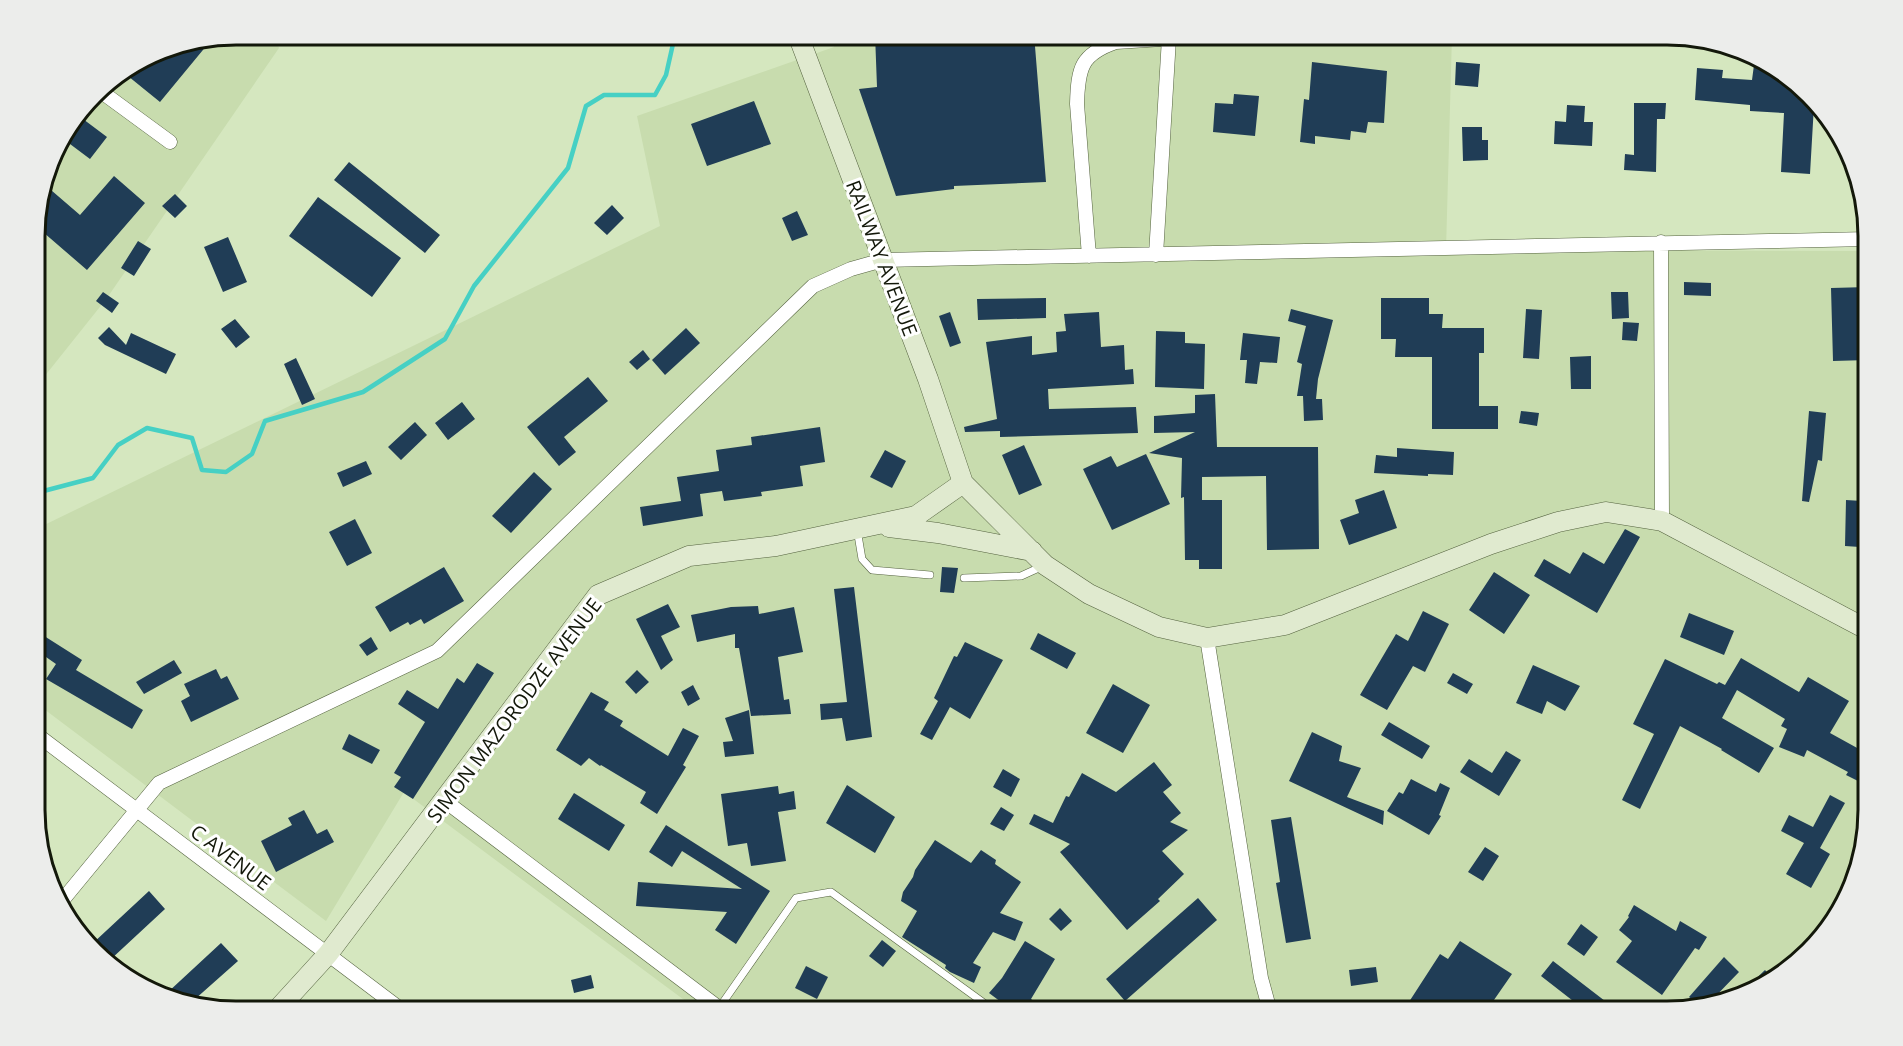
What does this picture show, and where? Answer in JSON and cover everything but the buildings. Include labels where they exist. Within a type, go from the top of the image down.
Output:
[{"type":"main road","name":"RAILWAY AVENUE","points":[[802,45],[928,379],[963,483]]},
{"type":"main road","points":[[963,483],[1038,558],[1089,594],[1159,627],[1207,638],[1285,625],[1491,544],[1558,522],[1606,512],[1662,521],[1858,625]]},
{"type":"main road","name":"SIMON MAZORODZE AVENUE","points":[[285,1001],[328,954],[598,595],[689,556],[776,546],[916,516],[963,483]]},
{"type":"main road","points":[[877,525],[938,533],[1038,558]]},
{"type":"street","points":[[1089,256],[1077,104],[1078,82],[1086,58],[1099,48],[1108,45]]},
{"type":"street","points":[[1156,255],[1169,45]]},
{"type":"street","points":[[107,95],[170,142]]},
{"type":"street","points":[[66,896],[159,783],[437,651],[813,286],[850,269],[883,260],[1858,239]]},
{"type":"street","points":[[1660,242],[1662,521]]},
{"type":"street","points":[[1207,638],[1261,978],[1267,1001]]},
{"type":"street","name":"C AVENUE","points":[[45,746],[137,810],[390,1001]]},
{"type":"street","points":[[445,801],[709,1001]]},
{"type":"lane","points":[[856,529],[862,559],[872,570],[930,575]]},
{"type":"lane","points":[[964,578],[1022,576],[1038,558]]},
{"type":"lane","points":[[727,1001],[796,898],[831,892],[981,1001]]},
{"type":"shaded area","points":[[278,45],[279,48],[107,298],[45,376],[47,211],[60,163],[77,130],[110,92],[141,71],[175,55],[211,47]]},
{"type":"shaded area","points":[[833,45],[1452,45],[1446,250],[1858,251],[1858,822],[1854,847],[1843,883],[1832,905],[1802,945],[1762,975],[1740,986],[1704,997],[1679,1001],[686,1001],[404,792],[326,921],[45,710],[45,525],[660,226],[637,116],[834,47]]},
{"type":"waterway","points":[[45,491],[93,478],[118,445],[147,428],[192,438],[202,470],[226,472],[252,454],[265,421],[363,392],[445,339],[474,286],[568,168],[586,106],[604,95],[655,95],[666,75],[673,45]]}]
